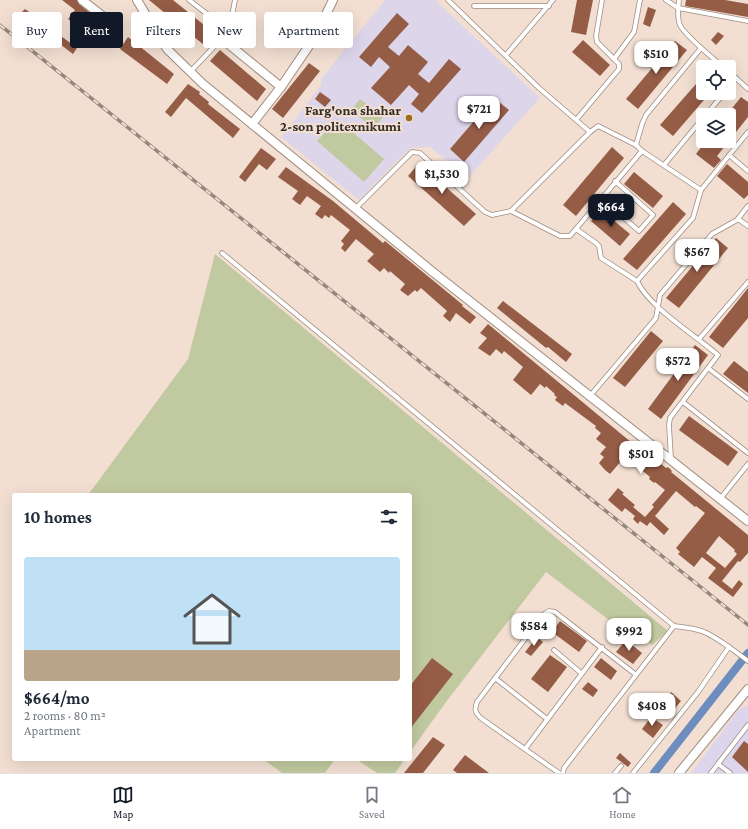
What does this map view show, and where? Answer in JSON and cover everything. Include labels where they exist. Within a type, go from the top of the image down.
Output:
[{"type":"street","points":[[82,0],[97,12]]},
{"type":"street","points":[[137,0],[163,44],[190,72],[356,209],[748,521]]},
{"type":"street","points":[[252,124],[281,87],[314,37],[333,0]]},
{"type":"street","points":[[233,48],[281,87]]},
{"type":"street","points":[[679,773],[748,689]]},
{"type":"lane","points":[[189,0],[204,12]]},
{"type":"lane","points":[[232,12],[235,0]]},
{"type":"lane","points":[[448,0],[539,88],[590,132]]},
{"type":"lane","points":[[506,55],[553,0]]},
{"type":"lane","points":[[576,120],[619,69],[619,64],[596,42],[602,0]]},
{"type":"lane","points":[[614,59],[634,32],[640,0]]},
{"type":"lane","points":[[666,0],[678,8],[748,21]]},
{"type":"lane","points":[[679,0],[678,8],[681,26],[701,48],[715,60]]},
{"type":"lane","points":[[474,6],[548,6]]},
{"type":"lane","points":[[190,72],[212,48]]},
{"type":"lane","points":[[636,145],[646,115],[701,48]]},
{"type":"lane","points":[[736,78],[748,89]]},
{"type":"lane","points":[[712,108],[718,100]]},
{"type":"lane","points":[[356,209],[412,152],[420,153],[485,212],[492,215],[511,211],[590,132],[598,126],[636,145],[642,151],[702,190]]},
{"type":"lane","points":[[664,165],[696,126]]},
{"type":"lane","points":[[637,281],[693,218],[702,190],[748,132]]},
{"type":"lane","points":[[511,211],[560,236],[570,236],[615,181],[642,151]]},
{"type":"lane","points":[[729,155],[748,170]]},
{"type":"lane","points":[[601,198],[639,231],[653,215],[615,181]]},
{"type":"lane","points":[[590,396],[656,318],[660,295],[712,234],[738,219],[748,206]]},
{"type":"lane","points":[[738,219],[748,226]]},
{"type":"lane","points":[[576,229],[599,246],[601,258],[637,281],[640,288],[658,307],[699,338],[718,355],[670,418],[671,460]]},
{"type":"lane","points":[[222,253],[674,626],[698,629],[708,632],[748,661]]},
{"type":"lane","points":[[699,338],[748,282]]},
{"type":"lane","points":[[708,368],[748,399]]},
{"type":"lane","points":[[683,402],[748,453]]},
{"type":"lane","points":[[720,499],[748,464]]},
{"type":"lane","points":[[559,773],[476,713],[475,708],[477,702],[544,614],[549,611],[555,612],[635,674]]},
{"type":"lane","points":[[563,773],[564,768],[635,674],[674,626]]},
{"type":"lane","points":[[525,749],[602,647]]},
{"type":"lane","points":[[632,773],[698,692],[729,647]]},
{"type":"lane","points":[[554,650],[581,674]]},
{"type":"lane","points":[[495,678],[547,719]]},
{"type":"lane","points":[[711,773],[748,725]]},
{"type":"lane","points":[[718,764],[730,773]]},
{"type":"lane","points":[[615,773],[621,766]]},
{"type":"shaded area","name":"Farg'ona shahar 2-son politexnikumi","points":[[385,0],[435,0],[540,98],[468,178],[430,147],[410,148],[359,200],[281,137],[322,84],[321,79],[346,48],[353,48],[353,40]]},
{"type":"shaded area","points":[[748,706],[748,773],[691,773],[740,708]]},
{"type":"green space","points":[[360,99],[383,117],[374,129],[351,110]]},
{"type":"green space","points":[[337,119],[384,159],[364,182],[317,141]]},
{"type":"green space","points":[[215,254],[668,631],[652,645],[628,625],[622,630],[546,572],[446,702],[412,749],[412,493],[89,493],[188,359]]},
{"type":"green space","points":[[266,761],[334,761],[325,773],[282,773]]},
{"type":"green space","points":[[359,761],[404,761],[395,773],[377,773]]},
{"type":"building","points":[[62,0],[77,0],[79,4],[89,12],[73,12],[75,10]]},
{"type":"building","points":[[149,0],[173,0],[188,12],[164,12]]},
{"type":"building","points":[[577,0],[593,0],[586,35],[571,32]]},
{"type":"building","points":[[686,0],[725,0],[748,4],[748,17],[685,6]]},
{"type":"building","points":[[648,7],[656,10],[650,27],[643,24]]},
{"type":"building","points":[[25,9],[29,12],[22,12]]},
{"type":"building","points":[[397,13],[409,24],[388,47],[399,56],[408,45],[428,62],[418,74],[429,83],[449,59],[461,69],[422,113],[411,104],[419,94],[409,85],[391,105],[371,88],[390,67],[379,57],[371,67],[359,57]]},
{"type":"building","points":[[195,18],[203,24],[203,44],[195,38]]},
{"type":"building","points":[[718,32],[724,36],[716,45],[711,40]]},
{"type":"building","points":[[62,37],[70,43],[70,48],[77,48],[73,54],[62,46]]},
{"type":"building","points":[[128,37],[131,39],[131,48],[142,48],[174,74],[167,84],[120,49],[123,48],[123,44]]},
{"type":"building","points":[[583,40],[610,65],[600,76],[572,52]]},
{"type":"building","points":[[675,41],[687,50],[638,109],[626,99]]},
{"type":"building","points":[[220,50],[266,89],[257,101],[210,61]]},
{"type":"building","points":[[309,63],[320,71],[283,118],[272,109]]},
{"type":"building","points":[[188,84],[200,92],[199,94],[209,102],[208,104],[240,129],[233,138],[186,98],[171,117],[165,112]]},
{"type":"building","points":[[696,84],[696,100],[704,100],[673,136],[660,125]]},
{"type":"building","points":[[320,92],[331,100],[325,107],[315,99]]},
{"type":"building","points":[[741,97],[748,102],[748,117],[736,132],[736,108],[732,108]]},
{"type":"building","points":[[494,98],[509,110],[464,162],[450,149]]},
{"type":"building","points":[[612,147],[624,158],[576,216],[563,205]]},
{"type":"building","points":[[261,148],[276,159],[267,170],[259,164],[245,182],[239,177]]},
{"type":"building","points":[[701,148],[723,148],[717,156],[721,160],[714,168],[696,154]]},
{"type":"building","points":[[419,163],[476,214],[464,226],[408,176]]},
{"type":"building","points":[[727,164],[748,182],[748,195],[744,199],[717,176]]},
{"type":"building","points":[[286,167],[333,201],[383,243],[385,241],[476,317],[470,324],[456,313],[450,322],[443,316],[447,311],[421,288],[417,292],[415,290],[408,296],[400,290],[405,284],[390,271],[389,273],[384,268],[380,272],[367,261],[374,254],[356,239],[345,252],[341,248],[344,244],[341,241],[350,230],[331,215],[329,218],[325,215],[322,219],[315,214],[321,206],[307,196],[300,205],[292,199],[298,191],[278,177]]},
{"type":"building","points":[[634,172],[663,196],[653,208],[624,184]]},
{"type":"building","points":[[673,202],[686,214],[637,270],[623,259]]},
{"type":"building","points":[[601,210],[630,234],[620,246],[591,221]]},
{"type":"building","points":[[716,238],[728,248],[679,308],[666,298]]},
{"type":"building","points":[[748,288],[748,318],[723,348],[709,337]]},
{"type":"building","points":[[503,301],[572,354],[566,362],[548,347],[546,348],[497,308]]},
{"type":"building","points":[[488,324],[648,456],[649,454],[666,468],[668,467],[672,471],[671,472],[748,535],[748,553],[740,562],[738,561],[722,581],[732,589],[739,580],[743,584],[733,597],[708,578],[716,568],[702,557],[694,567],[678,554],[680,552],[676,548],[705,513],[696,506],[695,507],[676,491],[655,516],[669,529],[664,535],[650,522],[647,526],[640,521],[638,524],[633,519],[635,516],[625,508],[622,512],[608,500],[618,488],[624,493],[622,494],[635,505],[633,507],[645,517],[654,507],[652,505],[665,490],[649,479],[650,477],[633,463],[636,460],[628,453],[610,474],[605,470],[599,463],[604,457],[600,454],[606,447],[596,439],[601,433],[595,428],[596,426],[565,403],[563,406],[555,400],[557,397],[546,386],[545,388],[540,384],[531,395],[513,380],[523,367],[504,351],[502,354],[496,349],[490,356],[478,348],[487,338],[480,333]],"holes":[[[719,536],[735,550],[734,551],[737,554],[725,568],[706,553]]]},
{"type":"building","points":[[651,331],[663,341],[625,387],[613,378]]},
{"type":"building","points":[[695,345],[708,355],[661,419],[648,409]]},
{"type":"building","points":[[734,361],[748,372],[748,393],[723,374]]},
{"type":"building","points":[[689,416],[738,452],[728,466],[679,430]]},
{"type":"building","points":[[560,621],[587,641],[579,652],[552,632]]},
{"type":"building","points":[[537,637],[543,642],[531,656],[525,652]]},
{"type":"building","points":[[626,640],[642,653],[633,664],[616,652]]},
{"type":"building","points":[[550,655],[567,667],[548,692],[531,679]]},
{"type":"building","points":[[432,658],[453,674],[412,726],[412,683]]},
{"type":"building","points":[[601,658],[617,671],[611,680],[594,667]]},
{"type":"building","points":[[588,682],[598,690],[593,697],[582,689]]},
{"type":"building","points":[[671,692],[681,701],[672,712],[662,703]]},
{"type":"building","points":[[651,717],[663,725],[653,738],[642,729]]},
{"type":"building","points":[[433,737],[445,745],[423,773],[404,773]]},
{"type":"building","points":[[744,741],[748,744],[748,772],[732,757]]},
{"type":"building","points":[[620,753],[631,763],[628,767],[616,758]]},
{"type":"building","points":[[465,755],[489,773],[457,773],[453,770]]},
{"type":"waterway","points":[[654,773],[748,653]]},
{"type":"railway","points":[[0,25],[748,625]]},
{"type":"place","name":"Farg'ona shahar 2-son politexnikumi","points":[[409,118]]}]
